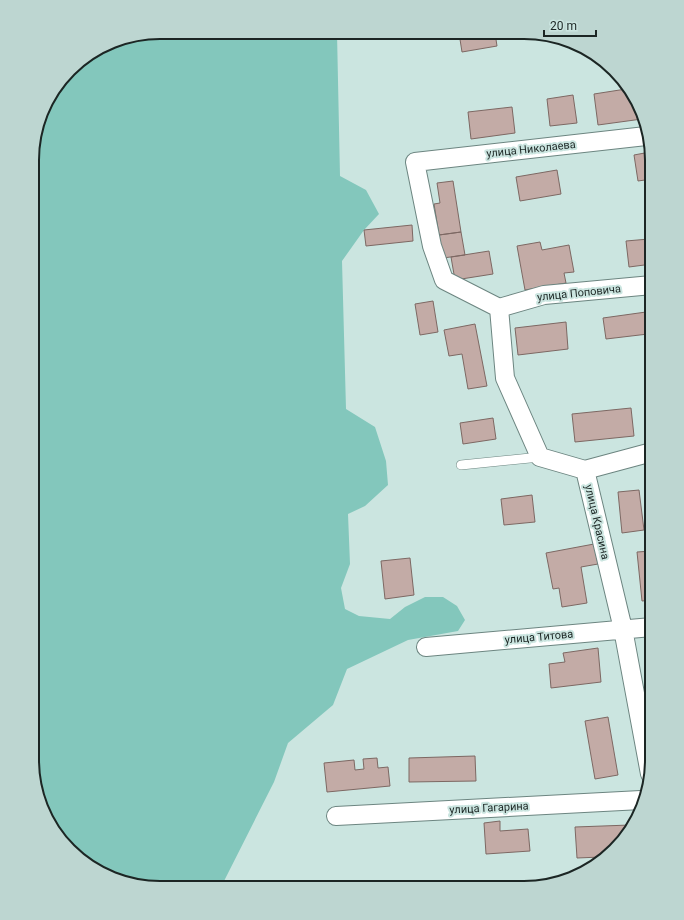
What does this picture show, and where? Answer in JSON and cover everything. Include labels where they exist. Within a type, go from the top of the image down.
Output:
[{"type":"street","name":"улица Николаева","points":[[499,308],[444,280],[432,246],[415,162],[642,136]]},
{"type":"street","name":"улица Поповича","points":[[499,308],[544,294],[645,286]]},
{"type":"street","points":[[499,308],[505,378],[540,457]]},
{"type":"street","points":[[585,470],[645,454]]},
{"type":"street","name":"улица Красина","points":[[540,457],[585,470],[623,629],[645,747]]},
{"type":"street","name":"улица Титова","points":[[426,647],[645,627]]},
{"type":"street","name":"улица Гагарина","points":[[336,816],[639,800]]},
{"type":"lane","points":[[461,465],[540,457]]},
{"type":"green space","points":[[152,39],[337,39],[340,176],[366,190],[379,214],[364,230],[342,261],[346,409],[375,427],[386,461],[388,485],[365,506],[348,514],[350,564],[341,588],[345,609],[359,616],[390,619],[405,607],[425,597],[443,597],[457,606],[465,620],[458,631],[408,640],[347,669],[333,705],[288,743],[274,782],[224,881],[160,881],[137,879],[121,875],[93,861],[80,851],[59,827],[51,813],[45,799],[40,776],[40,144],[48,114],[64,86],[74,74],[86,64],[107,51],[121,45],[137,41]]},
{"type":"building","points":[[460,39],[496,39],[497,46],[462,52]]},
{"type":"building","points":[[622,90],[638,119],[598,125],[594,94]]},
{"type":"building","points":[[573,95],[577,123],[550,126],[547,99]]},
{"type":"building","points":[[512,107],[515,133],[471,139],[468,112]]},
{"type":"building","points":[[645,153],[645,180],[638,181],[634,155]]},
{"type":"building","points":[[557,170],[561,194],[520,201],[516,177]]},
{"type":"building","points":[[453,181],[461,232],[439,235],[434,204],[440,203],[437,183]]},
{"type":"building","points":[[412,225],[413,241],[366,246],[364,230]]},
{"type":"building","points":[[461,232],[465,255],[443,258],[439,235]]},
{"type":"building","points":[[645,239],[645,265],[629,267],[626,241]]},
{"type":"building","points":[[540,242],[542,250],[569,245],[574,272],[564,273],[566,283],[525,290],[517,246]]},
{"type":"building","points":[[489,251],[493,274],[455,280],[451,257]]},
{"type":"building","points":[[433,301],[438,332],[420,335],[415,304]]},
{"type":"building","points":[[645,312],[645,334],[606,339],[603,318]]},
{"type":"building","points":[[566,322],[568,349],[518,355],[515,328]]},
{"type":"building","points":[[475,324],[487,386],[468,389],[462,354],[449,356],[444,330]]},
{"type":"building","points":[[631,408],[634,436],[575,442],[572,414]]},
{"type":"building","points":[[493,418],[496,439],[463,444],[460,423]]},
{"type":"building","points":[[639,490],[644,530],[622,533],[618,492]]},
{"type":"building","points":[[532,495],[535,522],[504,525],[501,499]]},
{"type":"building","points":[[594,544],[598,564],[581,567],[587,603],[562,607],[559,588],[553,589],[546,553]]},
{"type":"building","points":[[645,551],[645,601],[642,601],[637,552]]},
{"type":"building","points":[[410,558],[414,595],[385,599],[381,561]]},
{"type":"building","points":[[598,648],[601,682],[551,688],[549,664],[565,662],[563,653]]},
{"type":"building","points":[[608,717],[618,775],[595,779],[585,721]]},
{"type":"building","points":[[475,756],[476,781],[409,782],[409,758]]},
{"type":"building","points":[[377,758],[378,768],[388,767],[390,786],[327,792],[324,763],[354,760],[355,770],[364,769],[363,759]]},
{"type":"building","points":[[500,821],[500,831],[528,829],[530,851],[486,854],[484,823]]},
{"type":"building","points":[[626,825],[615,840],[596,857],[577,858],[575,827]]}]
